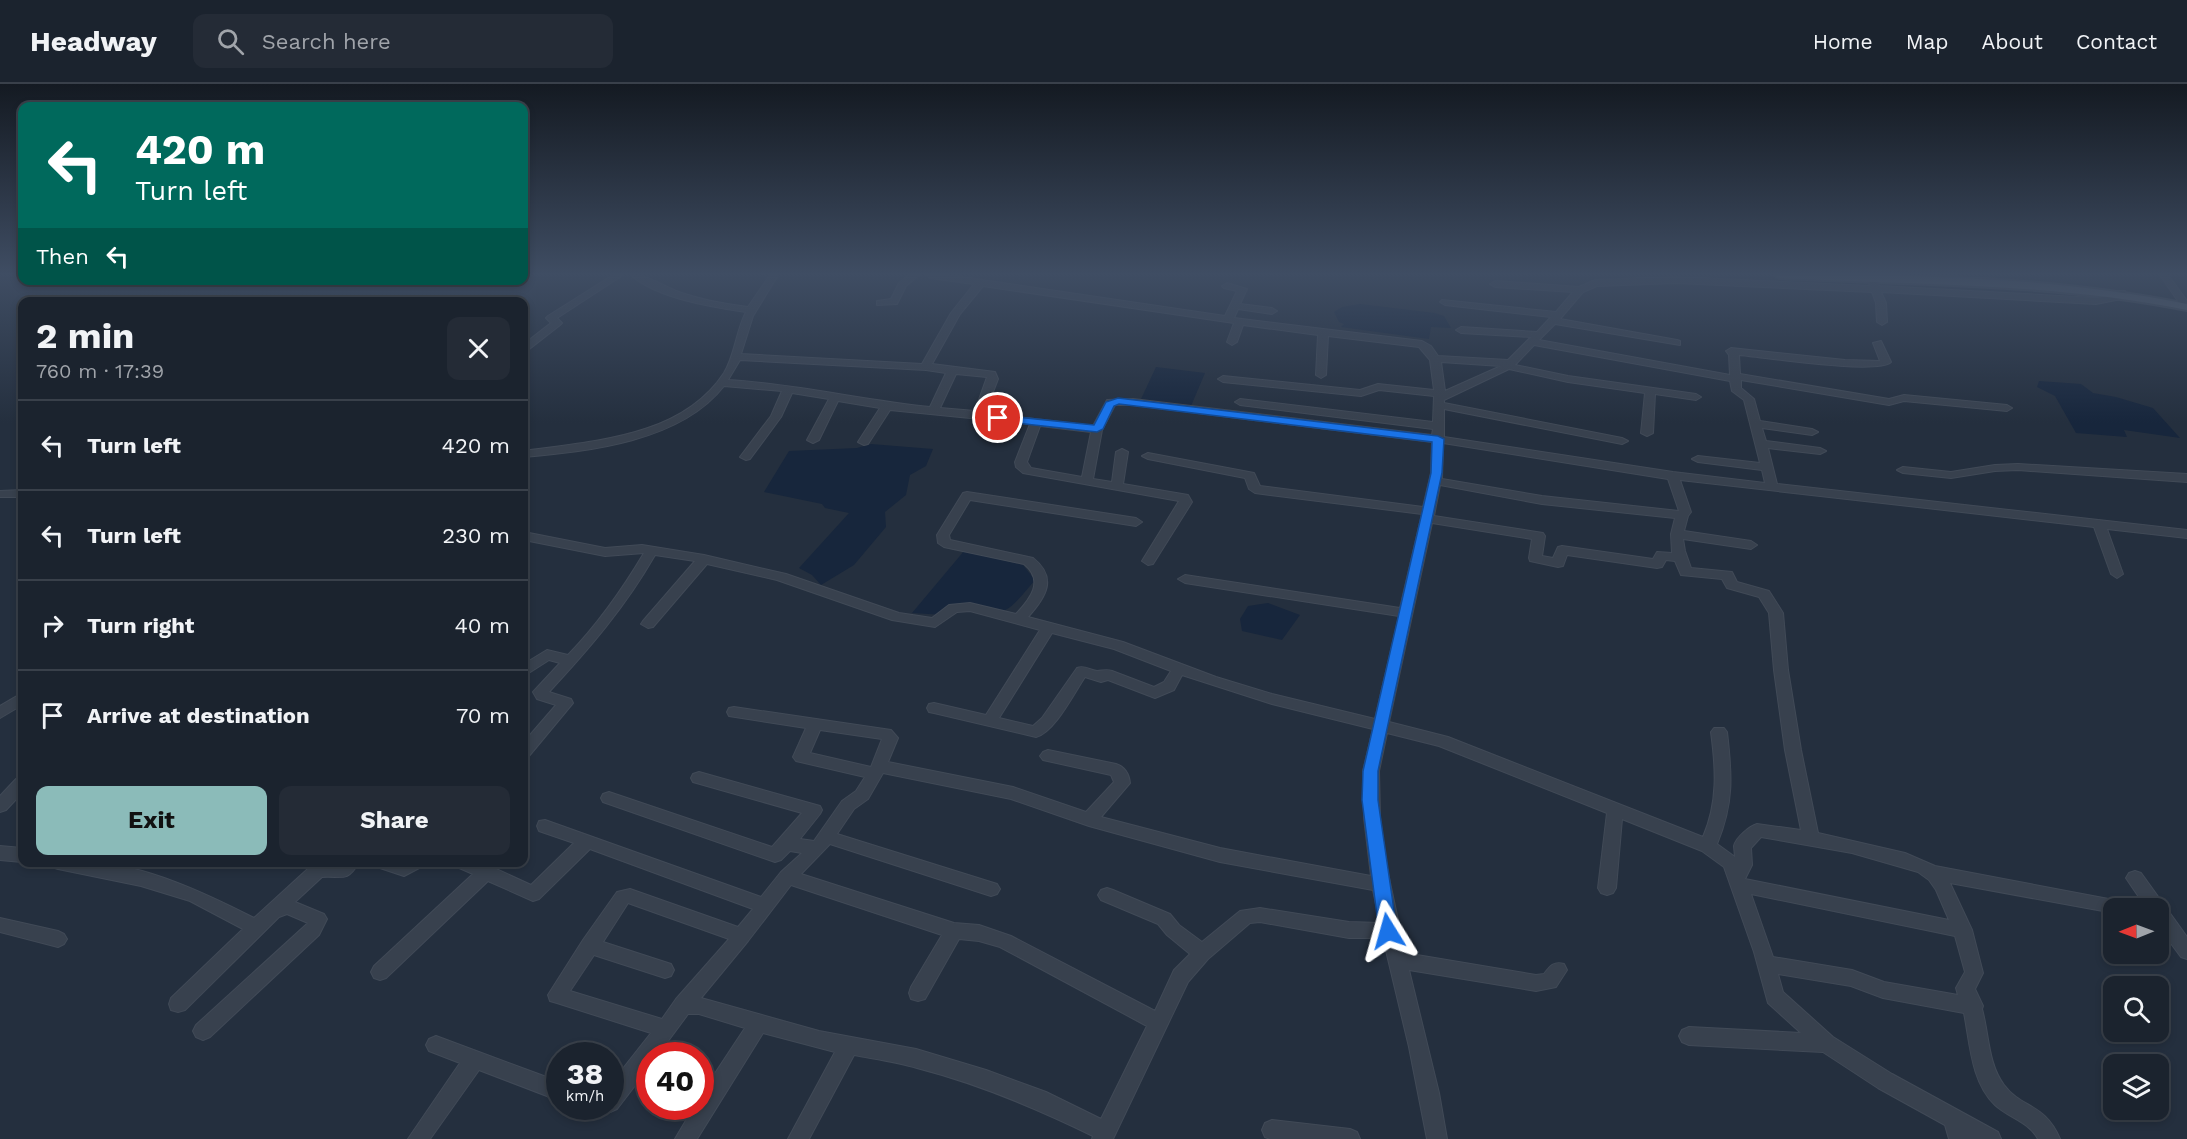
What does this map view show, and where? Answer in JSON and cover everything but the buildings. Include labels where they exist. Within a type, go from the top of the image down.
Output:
[{"type":"street","points":[[528,345],[555,324]]},
{"type":"street","points":[[528,453],[632,436],[678,422],[728,374],[746,324]]},
{"type":"street","points":[[927,367],[950,324]]},
{"type":"street","points":[[1232,342],[1238,324]]},
{"type":"street","points":[[1256,324],[1422,344],[1431,351],[1435,359],[1439,399],[1435,481],[1371,771],[1370,800],[1388,931],[1432,1102],[1437,1139]]},
{"type":"street","points":[[1439,399],[1509,365],[1550,324]]},
{"type":"street","points":[[1586,324],[1677,343]]},
{"type":"street","points":[[1461,330],[1536,339],[1735,377],[1889,402],[1904,398],[2007,408]]},
{"type":"street","points":[[1321,375],[1323,333]]},
{"type":"street","points":[[1772,486],[1749,399],[1736,388],[1734,354],[1731,351],[1845,363],[1882,364],[1886,362],[1878,343]]},
{"type":"street","points":[[735,357],[927,367],[991,374],[993,379],[979,415]]},
{"type":"street","points":[[1435,359],[1509,365],[1568,379],[1696,397]]},
{"type":"street","points":[[933,411],[953,369]]},
{"type":"street","points":[[1223,379],[1361,393],[1368,393],[1378,387],[1622,441]]},
{"type":"street","points":[[720,383],[788,390],[887,406],[1097,429]]},
{"type":"street","points":[[746,457],[776,417],[788,390]]},
{"type":"street","points":[[1647,433],[1650,390]]},
{"type":"street","points":[[813,440],[835,397]]},
{"type":"street","points":[[1087,482],[1097,429],[1110,404],[1118,401],[1438,439],[1673,476],[2187,534]]},
{"type":"street","points":[[1240,402],[1438,426]]},
{"type":"street","points":[[864,442],[887,406]]},
{"type":"street","points":[[1036,423],[1021,462],[1022,468],[1035,473],[1180,497],[1186,502],[1148,561]]},
{"type":"street","points":[[1755,424],[1812,432]]},
{"type":"street","points":[[1761,444],[1820,452]]},
{"type":"street","points":[[1117,486],[1122,452]]},
{"type":"street","points":[[1148,456],[1250,475],[1255,489],[1427,514],[1539,536],[1535,558],[1558,563],[1562,550],[1657,564],[1662,555],[1679,558]]},
{"type":"street","points":[[1698,459],[1767,467]]},
{"type":"street","points":[[1903,470],[1951,475],[2018,467],[2187,478]]},
{"type":"street","points":[[1673,476],[1685,512],[1682,514],[1677,534],[1679,558],[1686,572],[1727,575],[1732,585],[1764,594],[1776,613],[1786,704],[1811,840]]},
{"type":"street","points":[[1435,481],[1542,500],[1682,514]]},
{"type":"street","points":[[1,494],[18,494]]},
{"type":"street","points":[[1019,619],[1037,597],[1042,585],[1041,574],[1036,566],[1028,561],[944,543],[943,535],[967,496],[1136,522]]},
{"type":"street","points":[[2099,525],[2118,574]]},
{"type":"street","points":[[1677,534],[1750,545]]},
{"type":"street","points":[[528,537],[604,552],[642,549],[704,559],[781,577],[897,617],[935,622],[954,608],[970,607],[1019,619],[1118,645],[1179,669],[1272,699],[1443,741],[1708,846],[1731,863],[1775,997],[1826,1043],[1886,1081],[1991,1139]]},
{"type":"street","points":[[528,747],[566,703],[542,695],[540,692],[590,640],[621,599],[652,550]]},
{"type":"street","points":[[648,624],[704,559]]},
{"type":"street","points":[[1185,579],[1406,613]]},
{"type":"street","points":[[990,720],[1048,627]]},
{"type":"street","points":[[528,668],[547,655],[570,660]]},
{"type":"street","points":[[934,708],[1036,732],[1047,722],[1082,671],[1101,677],[1107,674],[1155,693],[1169,686],[1179,669]]},
{"type":"street","points":[[0,713],[18,701]]},
{"type":"street","points":[[624,1084],[682,1005],[742,936],[787,877],[822,843],[848,805],[862,795],[890,738],[886,734],[734,712]]},
{"type":"street","points":[[815,724],[801,757],[1013,793],[1089,820],[1220,855],[1382,885]]},
{"type":"street","points":[[1708,846],[1720,818],[1726,791],[1719,732]]},
{"type":"street","points":[[1048,756],[1116,770],[1121,776],[1122,783],[1089,820]]},
{"type":"street","points":[[609,798],[775,855],[814,810],[699,778]]},
{"type":"street","points":[[0,806],[18,787]]},
{"type":"street","points":[[1607,888],[1615,810]]},
{"type":"street","points":[[545,826],[765,906]]},
{"type":"street","points":[[1738,881],[1744,865],[1742,846],[1757,830],[1909,861],[1935,873],[2103,904]]},
{"type":"street","points":[[473,867],[533,894],[586,842]]},
{"type":"street","points":[[786,844],[822,843],[991,889]]},
{"type":"street","points":[[0,853],[18,855]]},
{"type":"street","points":[[82,867],[141,879],[195,896],[256,927]]},
{"type":"street","points":[[178,1004],[317,871],[326,869],[340,872],[346,867]]},
{"type":"street","points":[[380,972],[486,873]]},
{"type":"street","points":[[1935,873],[1963,930],[1974,974],[1965,988],[1974,1006],[1984,1066],[1995,1091],[2042,1123],[2050,1139]]},
{"type":"street","points":[[787,877],[954,931],[979,933],[1005,941],[1158,1022]]},
{"type":"street","points":[[2135,878],[2149,898]]},
{"type":"street","points":[[1738,881],[1963,930]]},
{"type":"street","points":[[1107,895],[1164,919],[1173,930],[1202,953]]},
{"type":"street","points":[[666,1029],[556,995],[623,897],[630,896],[742,936]]},
{"type":"street","points":[[203,1031],[319,922],[287,907],[273,911]]},
{"type":"street","points":[[682,1005],[699,1006],[849,1046],[916,1058],[986,1079],[1039,1099],[1104,1137],[1181,976],[1202,953],[1246,916],[1260,915],[1349,930],[1388,931]]},
{"type":"street","points":[[0,925],[58,939]]},
{"type":"street","points":[[2169,926],[2187,951]]},
{"type":"street","points":[[918,993],[954,931]]},
{"type":"street","points":[[589,945],[665,970]]},
{"type":"street","points":[[1397,960],[1536,983],[1549,981],[1558,970]]},
{"type":"street","points":[[1766,964],[1852,978],[1883,990],[1974,1006]]},
{"type":"street","points":[[686,1139],[759,1022]]},
{"type":"street","points":[[1689,1036],[1826,1043]]},
{"type":"street","points":[[436,1046],[546,1087]]},
{"type":"street","points":[[798,1139],[849,1046]]},
{"type":"street","points":[[419,1139],[475,1059]]},
{"type":"street","points":[[1954,1118],[1959,1139]]},
{"type":"street","points":[[1272,1130],[1350,1139]]},
{"type":"water","points":[[1344,324],[1449,324],[1451,328],[1431,327],[1429,339],[1341,327]]},
{"type":"water","points":[[1156,367],[1205,373],[1191,406],[1141,399]]},
{"type":"water","points":[[2039,381],[2081,384],[2093,393],[2153,408],[2180,438],[2124,430],[2127,437],[2076,433],[2055,396],[2037,387]]},
{"type":"water","points":[[871,444],[933,449],[926,466],[910,475],[906,495],[885,512],[886,527],[854,565],[821,585],[812,575],[799,568],[849,513],[825,508],[822,504],[764,492],[789,451],[857,448]]},
{"type":"water","points":[[964,551],[1023,565],[1035,580],[1009,607],[995,613],[958,608],[945,615],[912,613]]},
{"type":"water","points":[[1268,603],[1300,615],[1282,640],[1242,631],[1240,619],[1248,606]]},
{"type":"route","points":[[998,418],[1097,429],[1111,402],[1118,401],[1438,439],[1437,473],[1371,771],[1370,800],[1388,931]]}]
